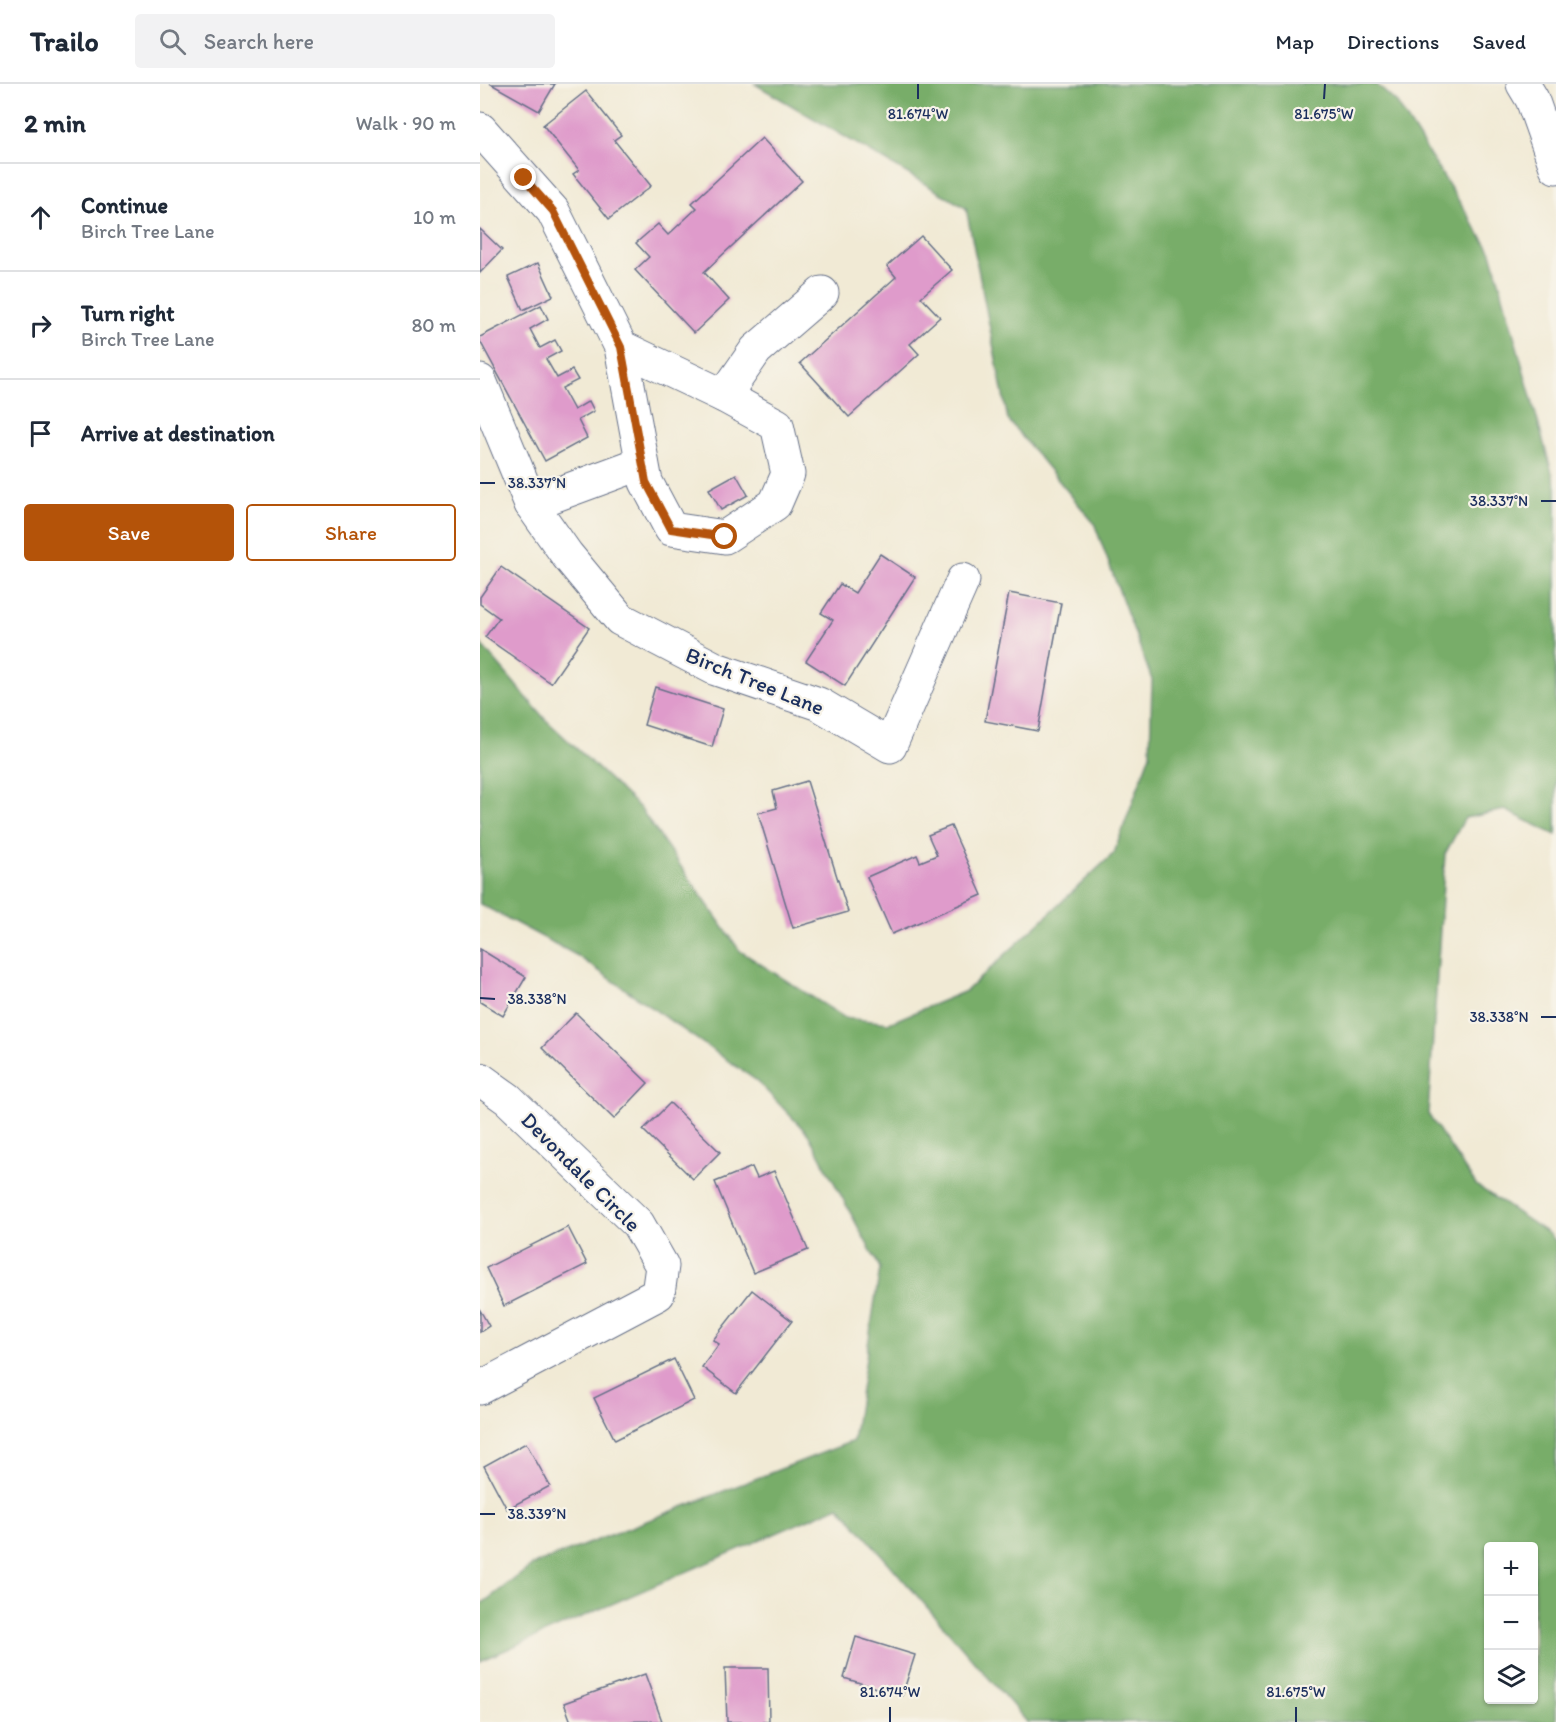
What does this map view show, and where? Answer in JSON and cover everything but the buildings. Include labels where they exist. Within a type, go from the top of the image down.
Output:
[{"type":"street","points":[[1523,84],[1532,99],[1556,167]]},
{"type":"street","points":[[480,129],[553,211],[621,347],[646,482],[671,529],[725,537],[775,504],[788,474],[777,425],[724,396],[621,347]]},
{"type":"street","points":[[724,396],[756,350],[822,293]]},
{"type":"street","name":"Birch Tree Lane","points":[[480,381],[531,504],[567,555],[620,619],[716,669],[819,704],[890,746],[963,580]]},
{"type":"street","points":[[531,504],[642,463]]},
{"type":"street","name":"Devondale Circle","points":[[480,1079],[508,1099],[638,1224],[662,1266],[658,1294],[480,1388]]},
{"type":"green space","points":[[755,84],[1376,84],[1397,103],[1491,252],[1556,487],[1556,835],[1505,810],[1465,818],[1445,854],[1428,1114],[1476,1185],[1556,1241],[1556,1722],[1027,1722],[839,1506],[480,1661],[480,1605],[533,1565],[853,1441],[880,1268],[808,1134],[757,1081],[576,955],[480,904],[480,643],[545,719],[640,808],[740,951],[845,1018],[889,1023],[966,991],[1114,853],[1150,754],[1152,680],[1094,523],[1008,420],[966,208]]},
{"type":"route","points":[[524,178],[553,211],[621,347],[646,482],[671,529],[725,537]]}]
